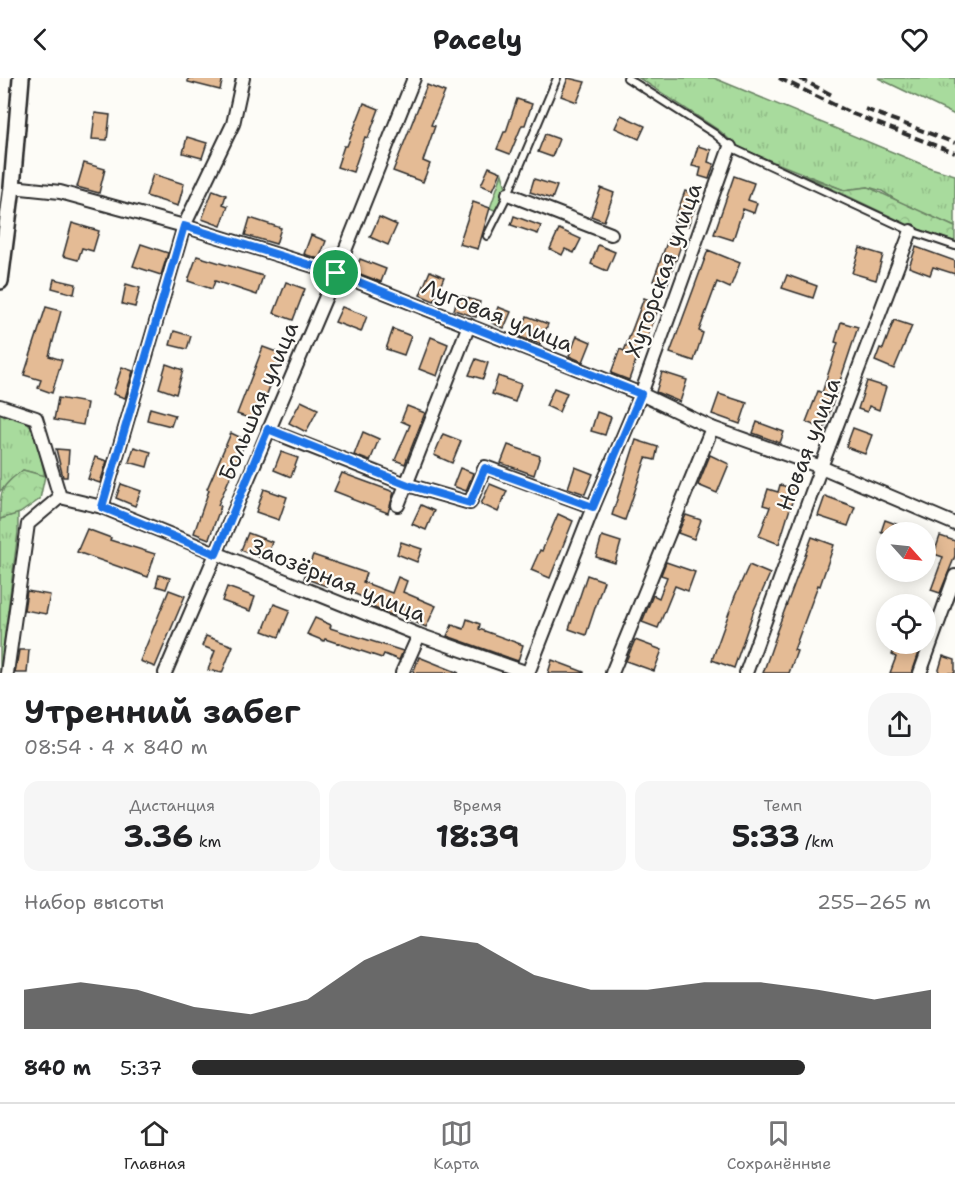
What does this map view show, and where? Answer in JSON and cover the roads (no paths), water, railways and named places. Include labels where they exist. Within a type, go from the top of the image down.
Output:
[{"type":"street","points":[[0,281],[12,187],[21,78]]},
{"type":"street","points":[[102,507],[184,226],[233,124],[243,78]]},
{"type":"street","name":"Большая улица","points":[[165,673],[336,273],[414,78]]},
{"type":"street","name":"Хуторская улица","points":[[528,673],[593,507],[641,394],[730,147]]},
{"type":"street","name":"Луговая улица","points":[[12,187],[60,192],[184,226],[336,273],[641,394],[711,428],[820,467],[955,524]]},
{"type":"street","points":[[508,194],[611,234]]},
{"type":"street","name":"Новая улица","points":[[746,673],[820,467],[911,231]]},
{"type":"street","points":[[398,506],[469,325]]},
{"type":"street","points":[[0,406],[36,418],[60,497],[28,524],[7,673]]},
{"type":"street","points":[[612,673],[711,428]]},
{"type":"street","points":[[268,429],[408,485],[470,503],[485,468],[593,507]]},
{"type":"street","name":"Заозёрная улица","points":[[60,497],[102,507],[419,635],[528,673]]},
{"type":"street","points":[[920,673],[955,576]]},
{"type":"street","points":[[402,673],[419,635]]},
{"type":"lane","points":[[487,236],[508,194],[557,78]]},
{"type":"lane","points":[[627,78],[715,134],[730,147],[911,231],[955,246]]},
{"type":"railway","points":[[779,78],[853,114],[955,153]]},
{"type":"railway","points":[[799,78],[832,95]]},
{"type":"railway","points":[[865,109],[955,143]]}]
